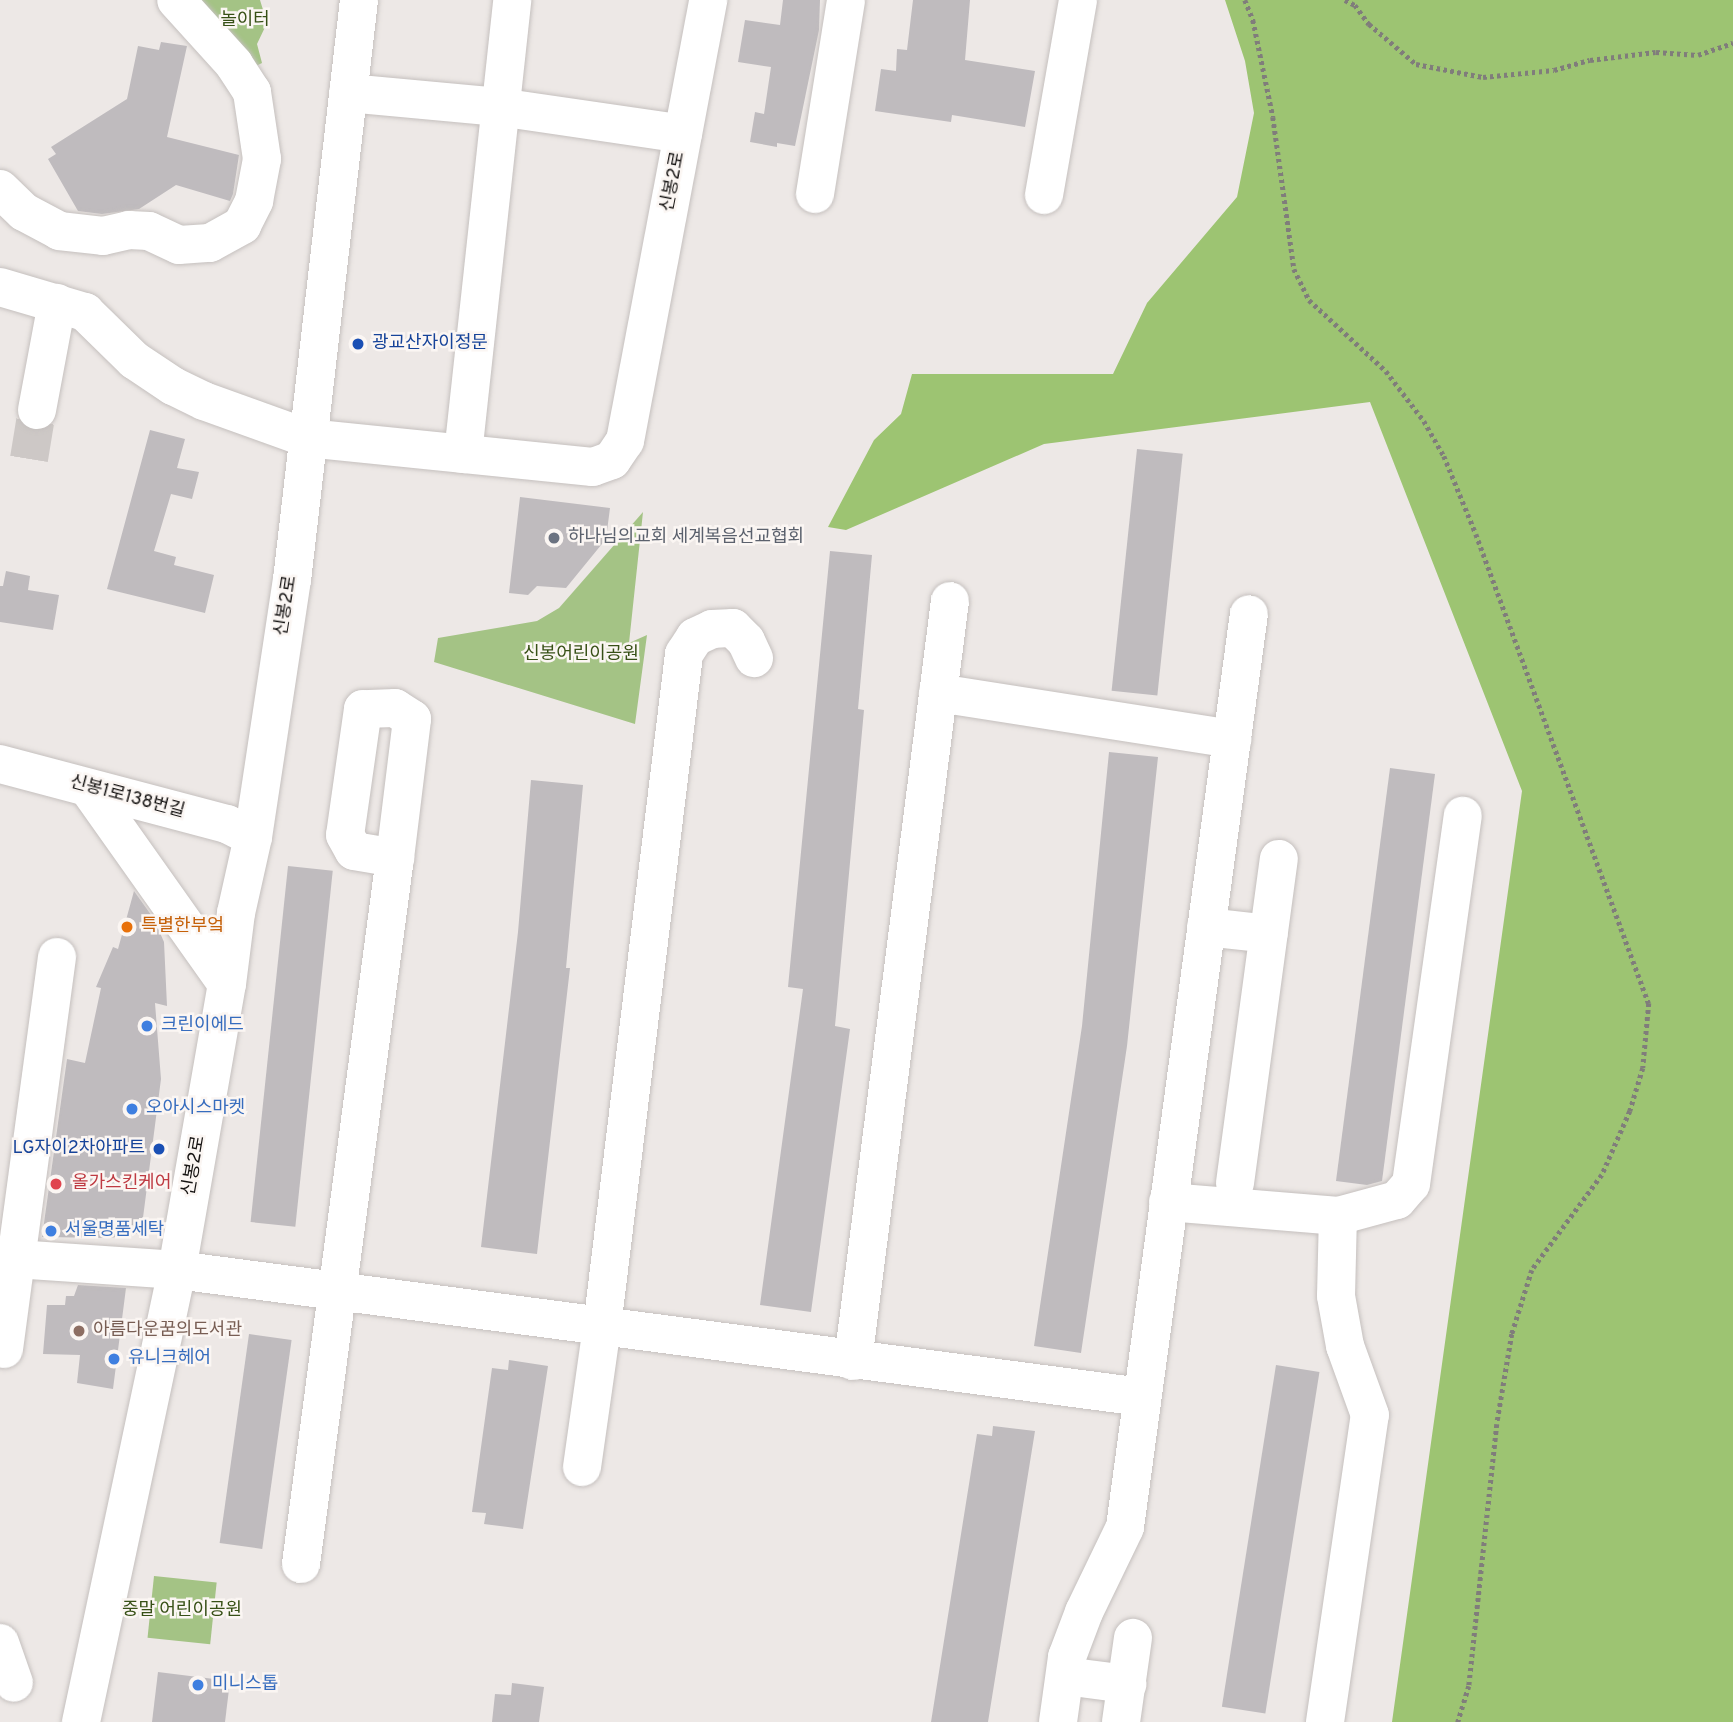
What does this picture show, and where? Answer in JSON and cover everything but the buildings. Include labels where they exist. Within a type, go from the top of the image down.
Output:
[{"type":"street","points":[[0,189],[24,212],[59,231],[103,236],[129,230],[149,231],[179,245],[210,243],[242,225],[254,201],[262,159],[252,92],[234,64],[176,0]]},
{"type":"street","name":"신봉2로","points":[[81,1722],[177,1270],[227,984],[236,913],[253,837],[292,580],[359,0]]},
{"type":"street","points":[[463,454],[512,0]]},
{"type":"street","name":"신봉2로","points":[[307,438],[593,467],[612,460],[625,441],[708,0]]},
{"type":"street","points":[[815,194],[846,0]]},
{"type":"street","points":[[1044,195],[1078,0]]},
{"type":"street","points":[[348,93],[499,107],[683,134]]},
{"type":"street","points":[[0,287],[85,312],[134,360],[173,386],[204,401],[307,438]]},
{"type":"street","points":[[37,410],[57,303]]},
{"type":"street","points":[[853,1361],[950,601]]},
{"type":"street","points":[[1058,1722],[1067,1657],[1084,1612],[1125,1527],[1249,614]]},
{"type":"street","points":[[582,1468],[602,1327],[684,654],[695,637],[712,629],[733,628],[746,641],[754,658]]},
{"type":"street","points":[[938,692],[1232,738]]},
{"type":"street","name":"신봉1로138번길","points":[[0,764],[228,824],[253,837]]},
{"type":"street","points":[[88,788],[227,984]]},
{"type":"street","points":[[1168,1202],[1338,1216],[1397,1200],[1410,1184],[1463,817]]},
{"type":"street","points":[[301,1564],[395,858]]},
{"type":"street","points":[[1235,1183],[1279,859]]},
{"type":"street","points":[[1206,927],[1269,934]]},
{"type":"street","points":[[4,1349],[57,957]]},
{"type":"street","points":[[1180,1133],[1240,1136]]},
{"type":"street","points":[[1325,1722],[1370,1415],[1345,1346],[1336,1296],[1338,1216]]},
{"type":"street","points":[[16,1259],[177,1270],[1142,1397]]},
{"type":"street","points":[[1121,1722],[1133,1638]]},
{"type":"street","points":[[0,1643],[14,1683]]},
{"type":"street","points":[[1065,1676],[1126,1685]]},
{"type":"path","points":[[1345,0],[1355,5],[1369,24],[1416,64],[1483,77],[1554,70],[1590,60],[1656,52],[1698,55],[1733,43]]},
{"type":"green space","name":"놀이터","points":[[199,0],[260,0],[267,23],[257,44],[262,63],[252,68]]},
{"type":"green space","points":[[1225,0],[1733,0],[1733,1722],[1392,1722],[1522,791],[1370,402],[1044,444],[846,530],[828,527],[874,440],[901,414],[912,374],[1113,374],[1147,303],[1237,197],[1254,113],[1245,61]]},
{"type":"green space","name":"신봉어린이공원","points":[[643,512],[629,643],[647,635],[635,724],[434,662],[438,638],[537,621],[559,608]]},
{"type":"green space","name":"중말 어린이공원","points":[[154,1576],[217,1583],[210,1644],[148,1638]]},
{"type":"tunnel","points":[[29,459],[37,410]]},
{"type":"place","name":"광교산자이정문","points":[[358,344]]},
{"type":"place","name":"하나님의교회 세계복음선교협회","points":[[554,538]]},
{"type":"place","name":"특별한부엌","points":[[127,927]]},
{"type":"place","name":"크린이에드","points":[[147,1026]]},
{"type":"place","name":"오아시스마켓","points":[[132,1109]]},
{"type":"place","name":"LG자이2차아파트","points":[[159,1149]]},
{"type":"place","name":"올가스킨케어","points":[[56,1184]]},
{"type":"place","name":"서울명품세탁","points":[[51,1231]]},
{"type":"place","name":"아름다운꿈의도서관","points":[[79,1331]]},
{"type":"place","name":"유니크헤어","points":[[114,1359]]},
{"type":"place","name":"미니스톱","points":[[198,1685]]}]
